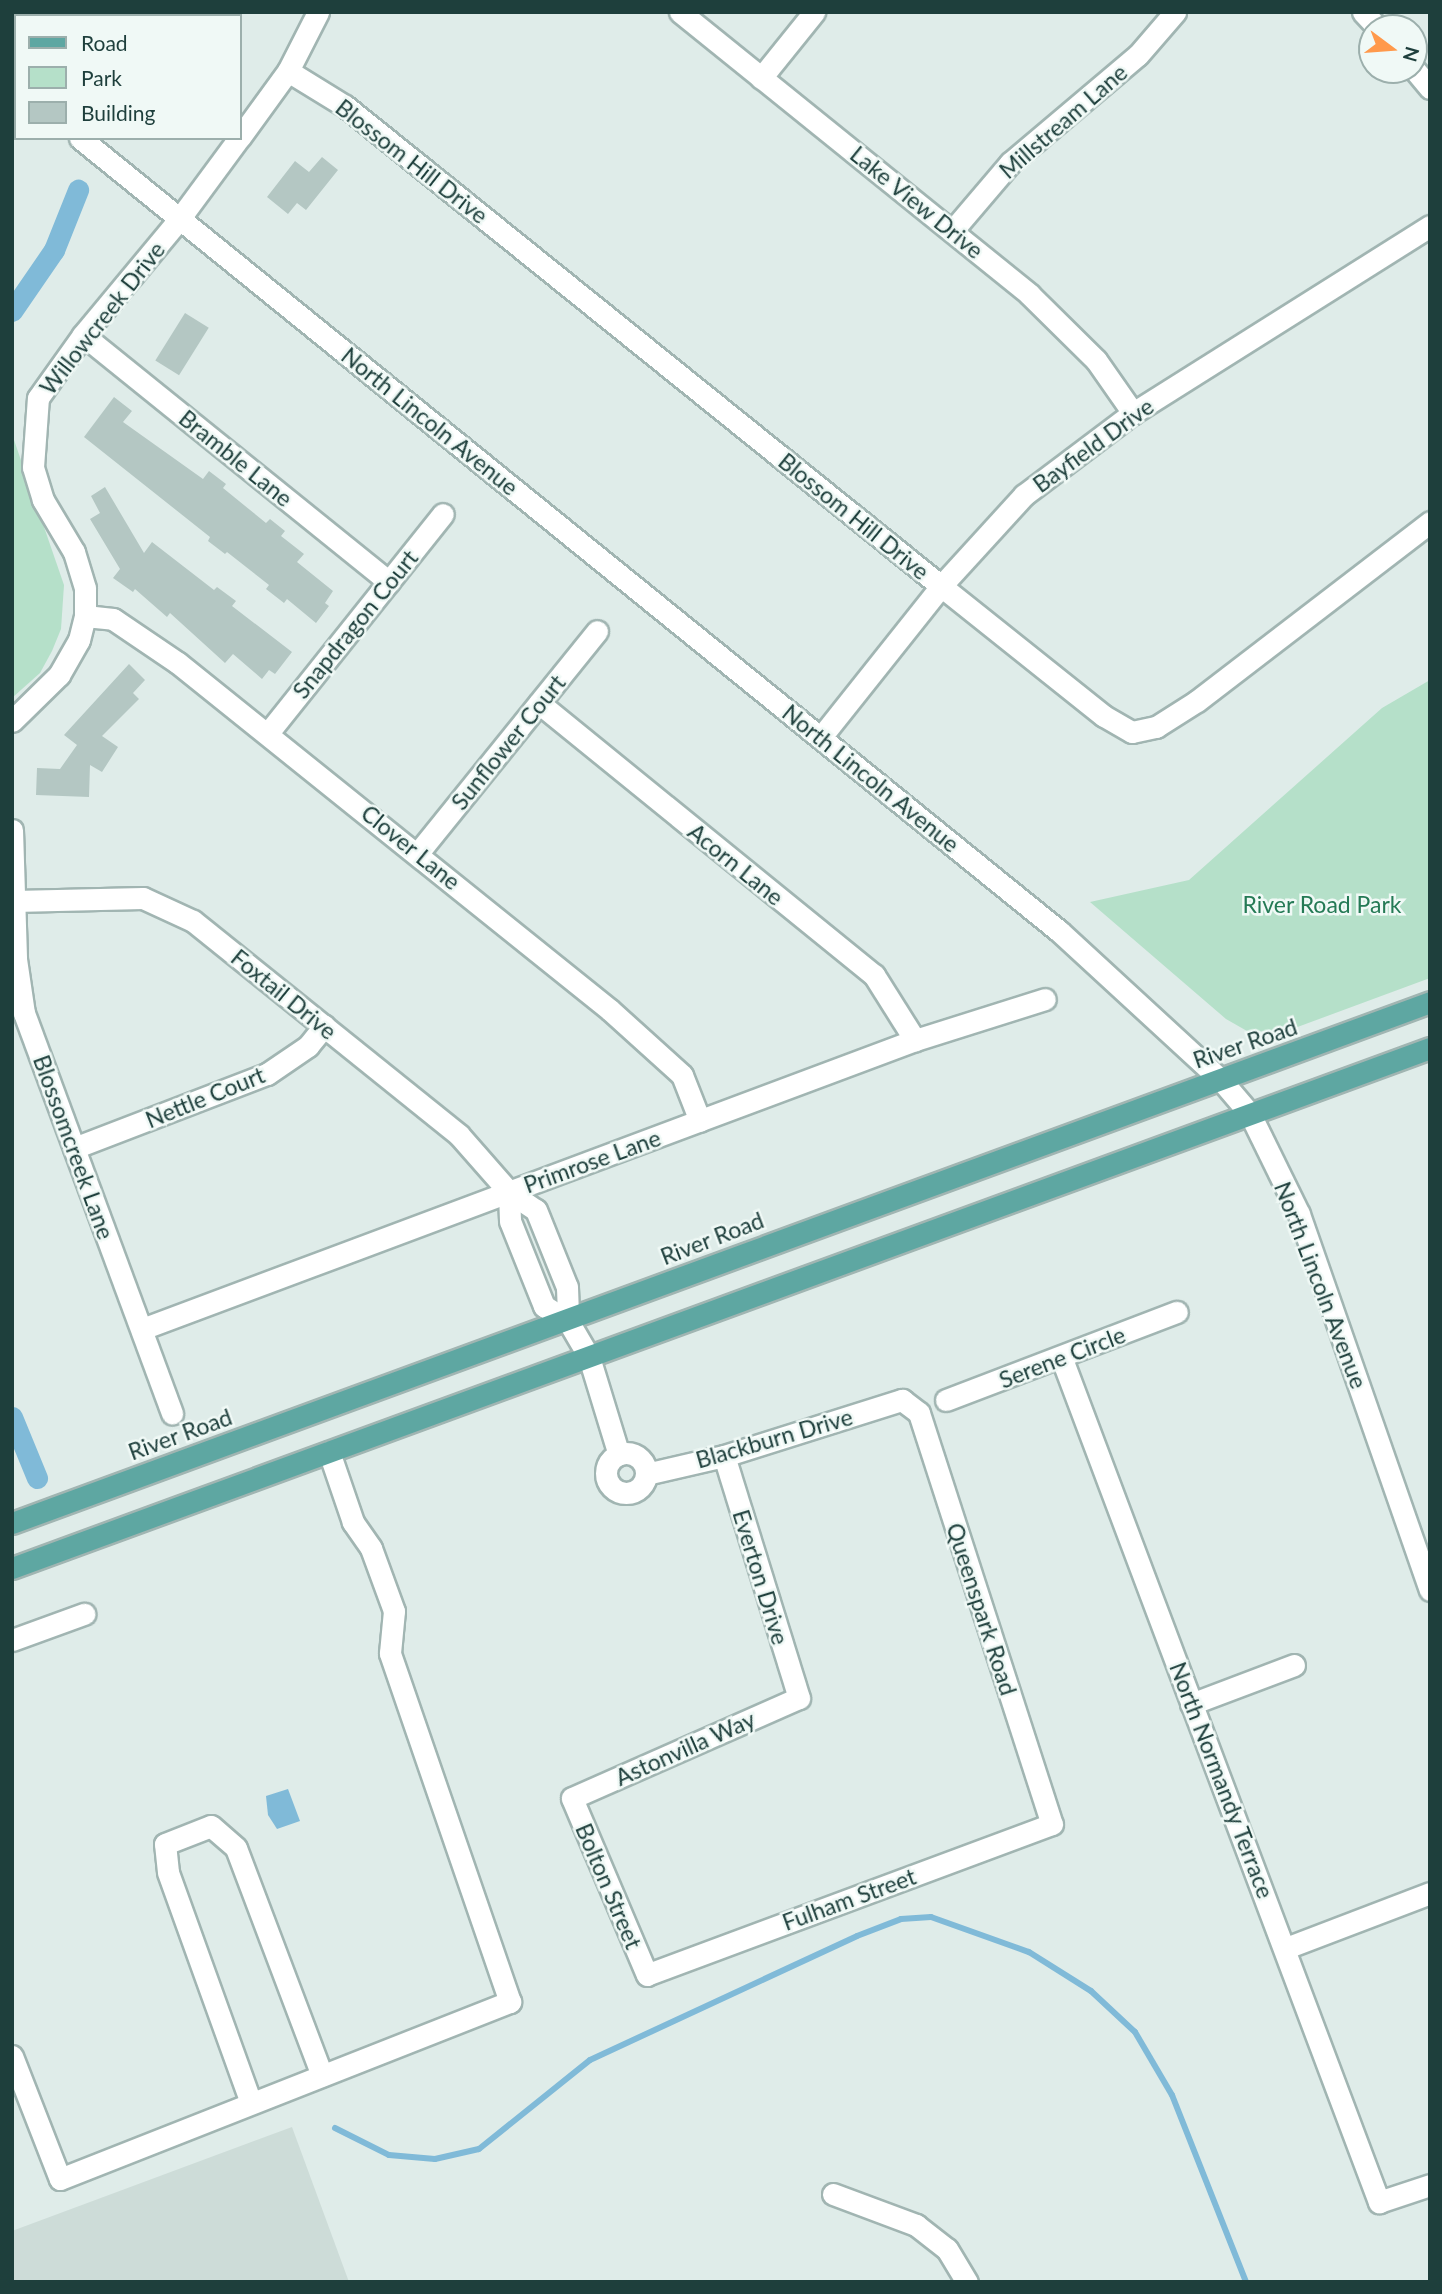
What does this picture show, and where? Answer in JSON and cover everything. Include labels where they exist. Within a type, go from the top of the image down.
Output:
[{"type":"main road","name":"River Road","points":[[12,1523],[568,1321],[1430,1002]]},
{"type":"main road","points":[[12,1568],[1430,1048]]},
{"type":"street","name":"Willowcreek Drive","points":[[242,134],[288,71],[318,12]]},
{"type":"street","name":"Lake View Drive","points":[[680,12],[1029,294],[1096,360],[1133,413]]},
{"type":"street","points":[[761,78],[814,12]]},
{"type":"street","name":"Millstream Lane","points":[[953,230],[1010,163],[1138,55],[1175,12]]},
{"type":"street","name":"Blossom Hill Drive","points":[[288,71],[345,106],[1104,716],[1143,733],[1197,701],[1430,522]]},
{"type":"street","name":"North Lincoln Avenue","points":[[82,140],[1059,931],[1221,1080],[1250,1114],[1299,1214],[1430,1590]]},
{"type":"street","name":"Willowcreek Drive","points":[[12,721],[59,674],[79,640],[85,616],[85,588],[74,552],[43,500],[33,467],[38,398],[83,335],[180,218],[238,140]]},
{"type":"street","name":"Bayfield Drive","points":[[821,737],[940,586],[1024,495],[1133,413],[1430,226]]},
{"type":"street","name":"Bramble Lane","points":[[83,335],[389,582]]},
{"type":"street","name":"Snapdragon Court","points":[[268,733],[443,514]]},
{"type":"street","name":"Clover Lane","points":[[85,616],[113,619],[268,733],[665,1056],[682,1075],[699,1121]]},
{"type":"street","name":"Sunflower Court","points":[[418,853],[597,631]]},
{"type":"street","name":"Acorn Lane","points":[[539,703],[874,975],[915,1040]]},
{"type":"street","name":"Blossomcreek Lane","points":[[12,831],[14,901],[24,1013],[172,1414]]},
{"type":"street","name":"Foxtail Drive","points":[[14,901],[143,898],[193,921],[459,1135],[509,1192],[536,1210],[567,1287],[568,1321]]},
{"type":"street","name":"Primrose Lane","points":[[142,1329],[915,1040],[1045,999]]},
{"type":"street","name":"Nettle Court","points":[[74,1148],[267,1074],[308,1046],[324,1026]]},
{"type":"street","points":[[509,1192],[510,1220],[544,1306],[568,1321],[589,1357],[619,1455]]},
{"type":"street","name":"Serene Circle","points":[[946,1400],[1062,1359],[1177,1312]]},
{"type":"street","name":"North Normandy Terrace","points":[[1062,1359],[1286,1948],[1379,2202],[1430,2185]]},
{"type":"street","name":"Blackburn Drive","points":[[646,1474],[724,1456],[902,1400]]},
{"type":"street","name":"Queenspark Road","points":[[902,1400],[919,1413],[1052,1824]]},
{"type":"street","points":[[12,2056],[60,2179],[510,2001],[390,1653],[394,1611],[371,1548],[353,1522],[329,1452]]},
{"type":"street","points":[[619,1455],[638,1457],[646,1474],[634,1491],[614,1488],[607,1469],[619,1455]]},
{"type":"street","name":"Everton Drive","points":[[724,1456],[799,1698]]},
{"type":"street","points":[[12,1640],[84,1614]]},
{"type":"street","points":[[1191,1704],[1294,1665]]},
{"type":"street","name":"Astonvilla Way","points":[[572,1798],[799,1698]]},
{"type":"street","name":"Bolton Street","points":[[572,1798],[647,1975]]},
{"type":"street","name":"Fulham Street","points":[[647,1975],[1052,1824]]},
{"type":"street","points":[[251,2103],[168,1872],[165,1844],[211,1826],[236,1848],[322,2075]]},
{"type":"street","points":[[1286,1948],[1430,1893]]},
{"type":"street","points":[[833,2194],[916,2225],[947,2249],[967,2282]]},
{"type":"shaded area","points":[[292,2127],[349,2282],[12,2282],[12,2231]]},
{"type":"green space","points":[[14,440],[64,585],[61,629],[52,651],[40,673],[12,698]]},
{"type":"green space","name":"River Road Park","points":[[1430,680],[1430,978],[1284,1032],[1247,1031],[1226,1019],[1090,902],[1189,880],[1382,708]]},
{"type":"water","points":[[32,12],[156,12],[96,14]]},
{"type":"water","points":[[288,1789],[300,1821],[277,1829],[268,1815],[266,1796]]},
{"type":"building","points":[[322,157],[338,170],[306,210],[297,203],[288,214],[267,197],[295,161],[309,172]]},
{"type":"building","points":[[185,313],[209,328],[179,375],[155,360]]},
{"type":"building","points":[[114,397],[132,411],[123,422],[203,479],[209,471],[226,484],[223,488],[266,523],[270,519],[285,531],[281,536],[304,554],[297,562],[333,591],[325,603],[329,606],[316,623],[287,599],[284,603],[266,589],[269,585],[227,552],[225,554],[208,541],[210,537],[84,437]]},
{"type":"building","points":[[105,487],[144,553],[152,542],[214,590],[217,587],[236,601],[232,606],[292,652],[275,674],[269,670],[262,679],[233,654],[225,663],[170,613],[167,617],[135,589],[133,592],[113,578],[120,569],[90,519],[100,513],[91,496]]},
{"type":"building","points":[[129,664],[145,680],[133,693],[139,699],[102,736],[118,747],[102,772],[90,765],[89,797],[36,795],[37,768],[60,769],[77,745],[64,735]]},
{"type":"waterway","points":[[12,311],[54,250],[78,190]]},
{"type":"waterway","points":[[12,1417],[37,1478]]},
{"type":"waterway","points":[[335,2128],[389,2155],[435,2159],[479,2149],[590,2060],[857,1936],[901,1919],[931,1917],[1029,1952],[1091,1991],[1135,2032],[1172,2095],[1246,2282]]}]
